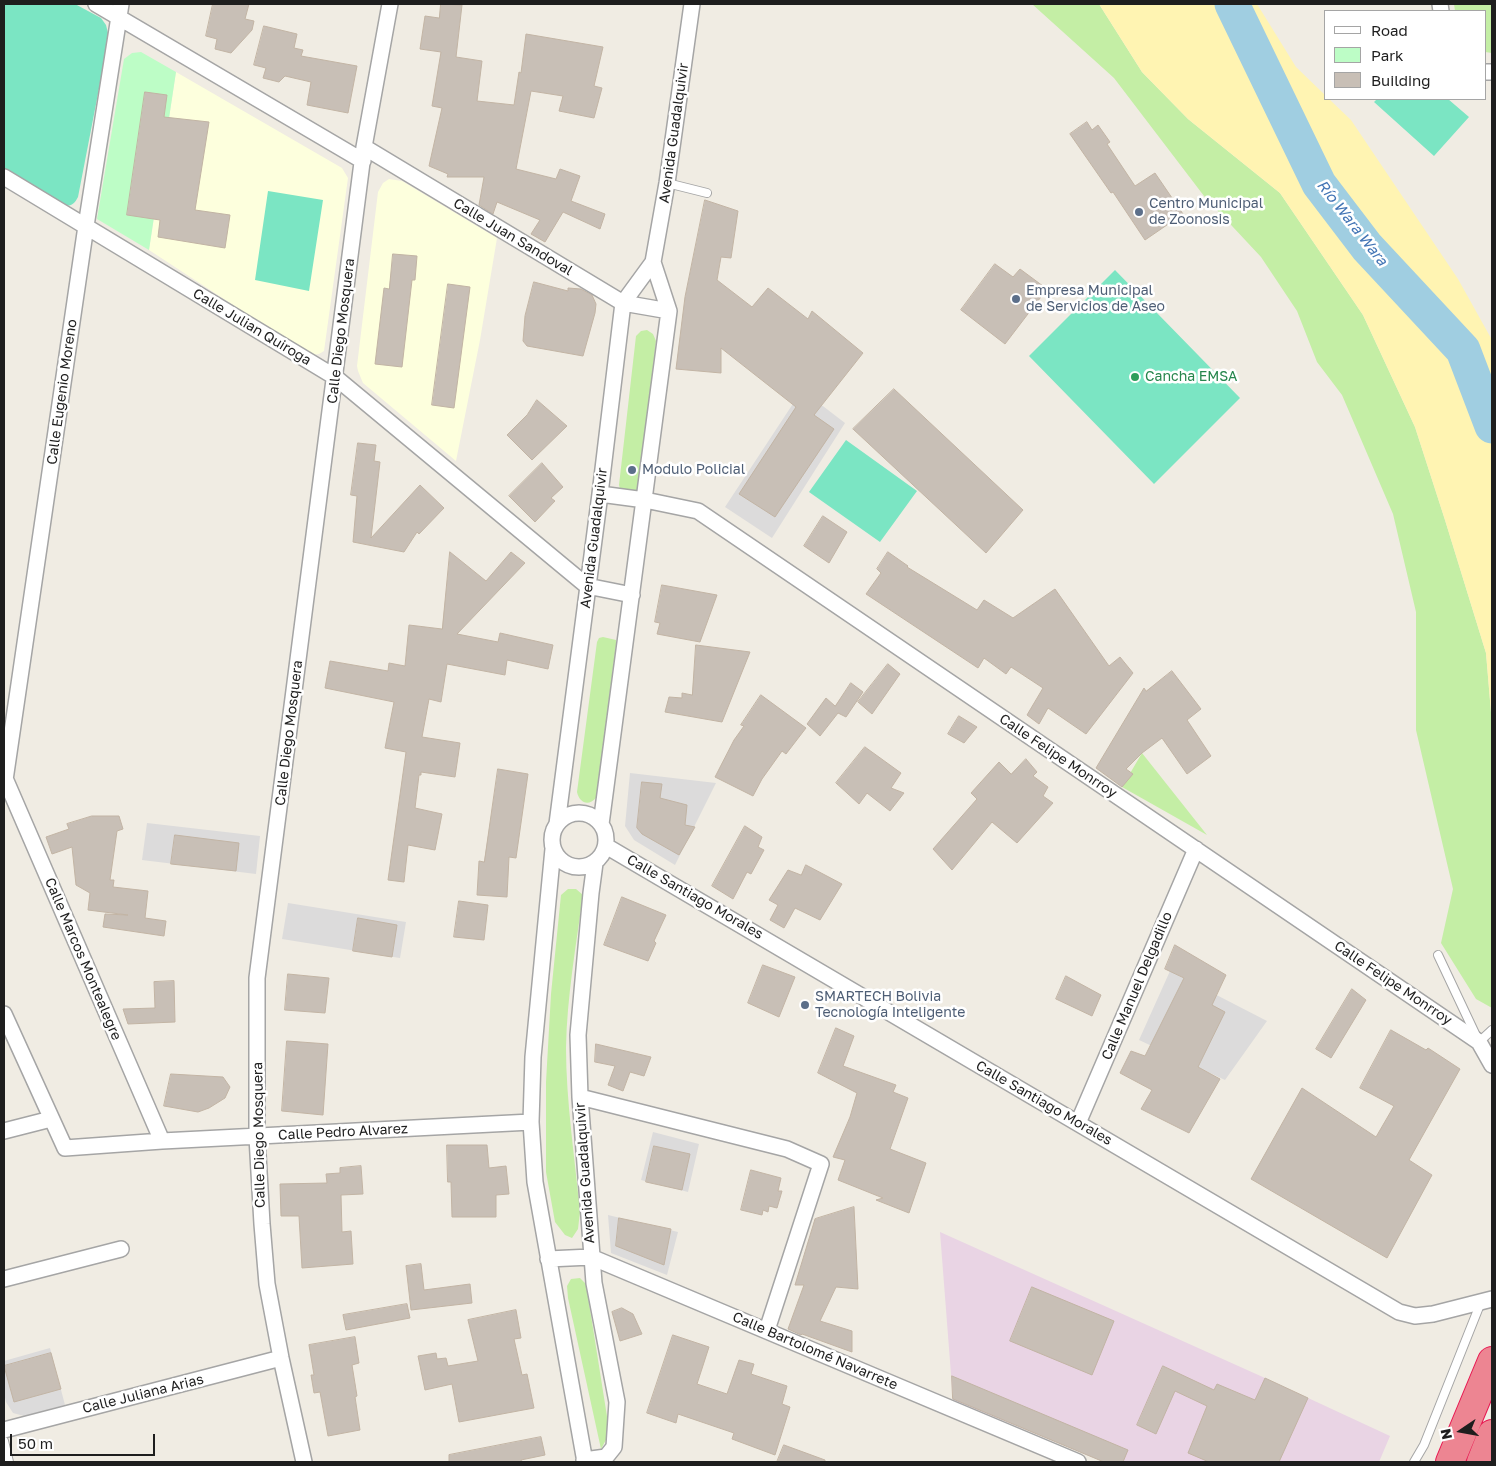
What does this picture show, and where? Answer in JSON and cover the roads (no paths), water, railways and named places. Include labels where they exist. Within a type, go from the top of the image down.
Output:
[{"type":"highway","points":[[1450,1462],[1492,1362]]},
{"type":"highway","points":[[1481,1462],[1492,1434]]},
{"type":"street","name":"Calle Juan Sandoval","points":[[96,4],[120,10],[622,303],[668,311]]},
{"type":"street","name":"Calle Diego Mosquera","points":[[304,1462],[281,1358],[268,1284],[262,1224],[257,1137],[257,978],[364,154],[390,4]]},
{"type":"street","name":"Avenida Guadalquivir","points":[[557,824],[600,494],[622,303],[653,262],[668,183],[692,4]]},
{"type":"street","name":"Calle Eugenio Moreno","points":[[4,779],[120,10]]},
{"type":"street","name":"Calle Julian Quiroga","points":[[4,177],[335,377],[587,586],[632,594]]},
{"type":"street","name":"Avenida Guadalquivir","points":[[601,824],[645,500],[668,311],[653,262]]},
{"type":"street","name":"Calle Felipe Monrroy","points":[[600,494],[645,500],[698,511],[1479,1042],[1492,1064]]},
{"type":"street","name":"Calle Marcos Montealegre","points":[[4,779],[162,1141]]},
{"type":"street","points":[[579,812],[595,818],[601,824],[606,838],[606,846],[600,858],[595,862],[588,867],[571,867],[557,857],[553,849],[553,832],[563,818],[579,812]]},
{"type":"street","name":"Calle Santiago Morales","points":[[606,846],[1399,1312],[1415,1316],[1433,1314],[1487,1300]]},
{"type":"street","name":"Avenida Guadalquivir","points":[[553,849],[532,1057],[531,1122],[535,1182],[585,1461],[606,1457],[614,1447],[617,1402],[594,1283],[580,1097],[578,1036],[595,862]]},
{"type":"street","name":"Calle Manuel Delgadillo","points":[[1078,1123],[1196,849]]},
{"type":"street","points":[[4,1014],[51,1119],[4,1131]]},
{"type":"street","points":[[580,1097],[787,1150],[821,1164],[767,1330]]},
{"type":"street","name":"Calle Pedro Alvarez","points":[[51,1119],[65,1148],[162,1141],[531,1122]]},
{"type":"street","points":[[4,1279],[121,1249]]},
{"type":"street","name":"Calle Bartolomé Navarrete","points":[[548,1259],[591,1257],[1078,1462]]},
{"type":"street","name":"Calle Juliana Arias","points":[[4,1430],[281,1358]]},
{"type":"lane","points":[[668,183],[707,193]]},
{"type":"lane","points":[[1438,955],[1479,1042],[1492,1030]]},
{"type":"lane","points":[[1414,1462],[1424,1445],[1487,1300]]},
{"type":"lane","points":[[4,1441],[9,1462]]},
{"type":"waterway","name":"Río Wara Wara","points":[[1232,4],[1319,184],[1367,247],[1463,350],[1492,426]]},
{"type":"place","name":"Centro Municipal de Zoonosis","points":[[1139,212]]},
{"type":"place","name":"Empresa Municipal de Servicios de Aseo","points":[[1016,299]]},
{"type":"place","name":"Cancha EMSA","points":[[1135,377]]},
{"type":"place","name":"Modulo Policial","points":[[632,470]]},
{"type":"place","name":"SMARTECH Bolivia Tecnología Inteligente","points":[[805,1005]]}]
